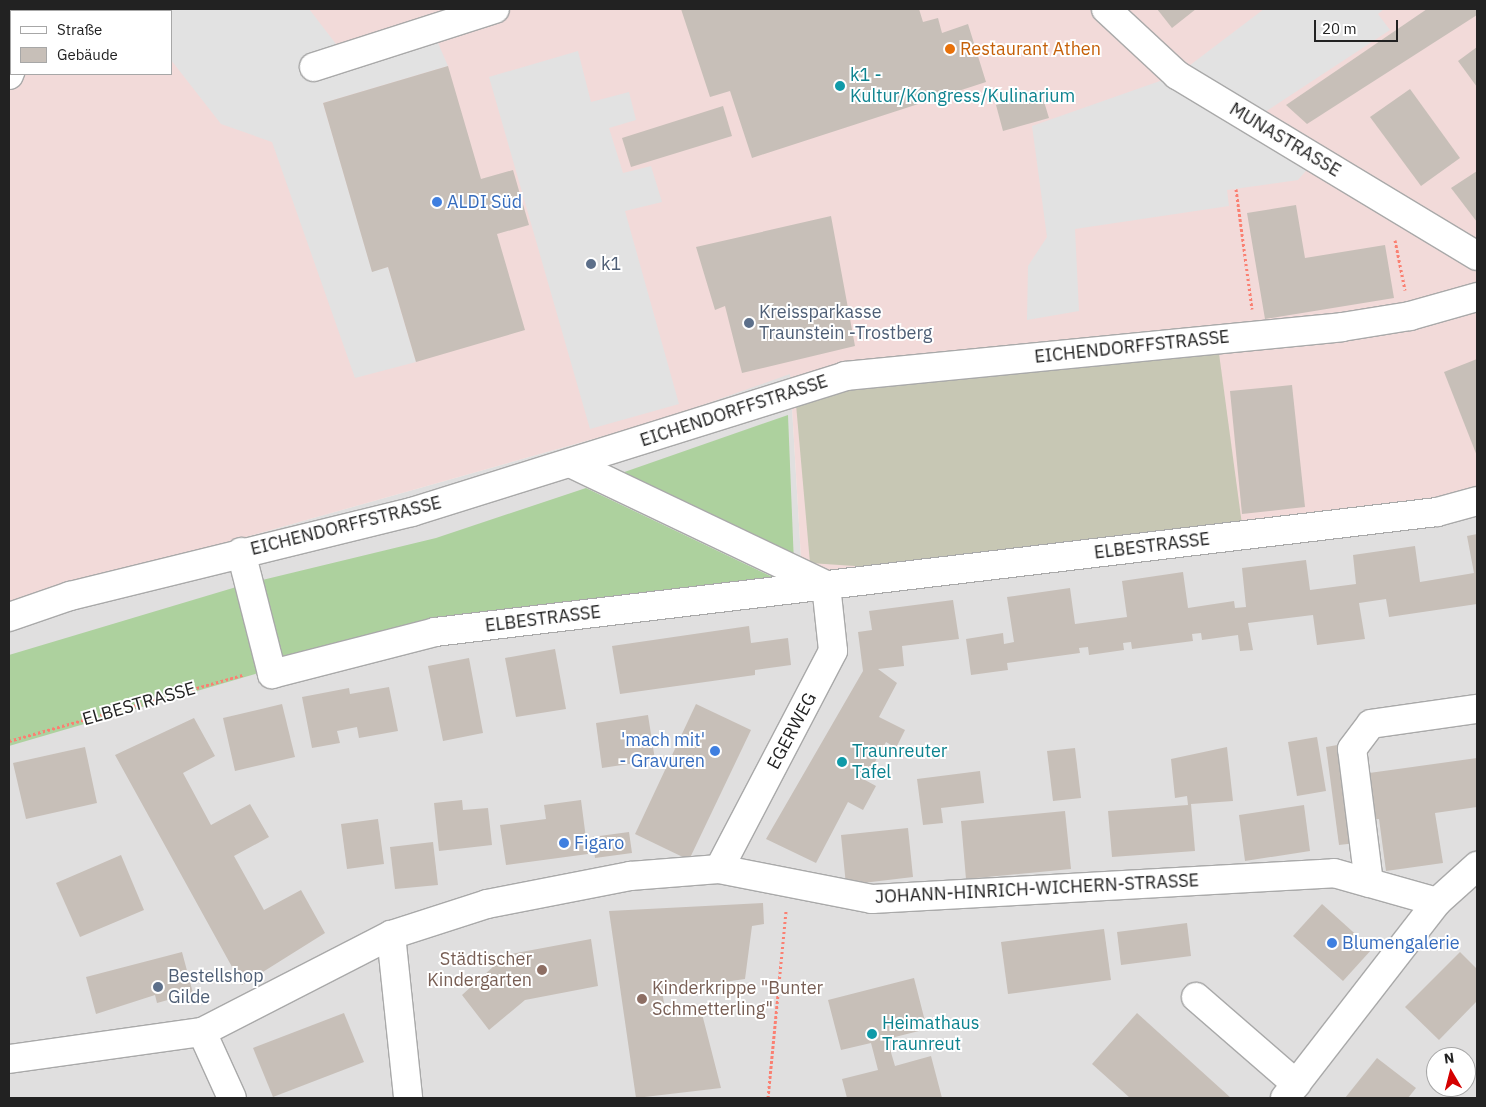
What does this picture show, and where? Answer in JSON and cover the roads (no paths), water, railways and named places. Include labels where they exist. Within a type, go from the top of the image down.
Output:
[{"type":"street","points":[[314,67],[495,9]]},
{"type":"street","name":"MUNASTRASSE","points":[[1106,9],[1177,75],[1477,256]]},
{"type":"street","name":"EICHENDORFFSTRASSE","points":[[9,617],[241,552],[412,512],[572,464],[790,390],[845,376],[1256,335],[1410,316],[1477,297]]},
{"type":"street","points":[[572,464],[826,586]]},
{"type":"street","name":"ELBESTRASSE","points":[[241,552],[272,674],[435,632],[1436,512],[1477,501]]},
{"type":"street","name":"EGERWEG","points":[[719,869],[833,651],[826,586]]},
{"type":"street","points":[[1369,883],[1352,749],[1371,724],[1477,709]]},
{"type":"street","points":[[1196,997],[1291,1091],[1437,902],[1477,866]]},
{"type":"street","name":"JOHANN-HINRICH-WICHERN-STRASSE","points":[[9,1060],[202,1032],[391,935],[487,904],[630,876],[719,869],[872,899],[1334,872],[1437,902]]},
{"type":"street","points":[[391,935],[408,1098]]},
{"type":"street","points":[[202,1032],[232,1098]]},
{"type":"place","name":"Restaurant Athen","points":[[950,49]]},
{"type":"place","name":"k1 - Kultur/Kongress/Kulinarium","points":[[840,86]]},
{"type":"place","name":"ALDI Süd","points":[[437,202]]},
{"type":"place","name":"k1","points":[[591,264]]},
{"type":"place","name":"Kreissparkasse Traunstein -Trostberg","points":[[749,323]]},
{"type":"place","name":"'mach mit' - Gravuren","points":[[715,751]]},
{"type":"place","name":"Traunreuter Tafel","points":[[842,762]]},
{"type":"place","name":"Figaro","points":[[564,843]]},
{"type":"place","name":"Blumengalerie","points":[[1332,943]]},
{"type":"place","name":"Städtischer Kindergarten","points":[[542,970]]},
{"type":"place","name":"Bestellshop Gilde","points":[[158,987]]},
{"type":"place","name":"Kinderkrippe \"Bunter Schmetterling\"","points":[[642,999]]},
{"type":"place","name":"Heimathaus Traunreut","points":[[872,1034]]}]
